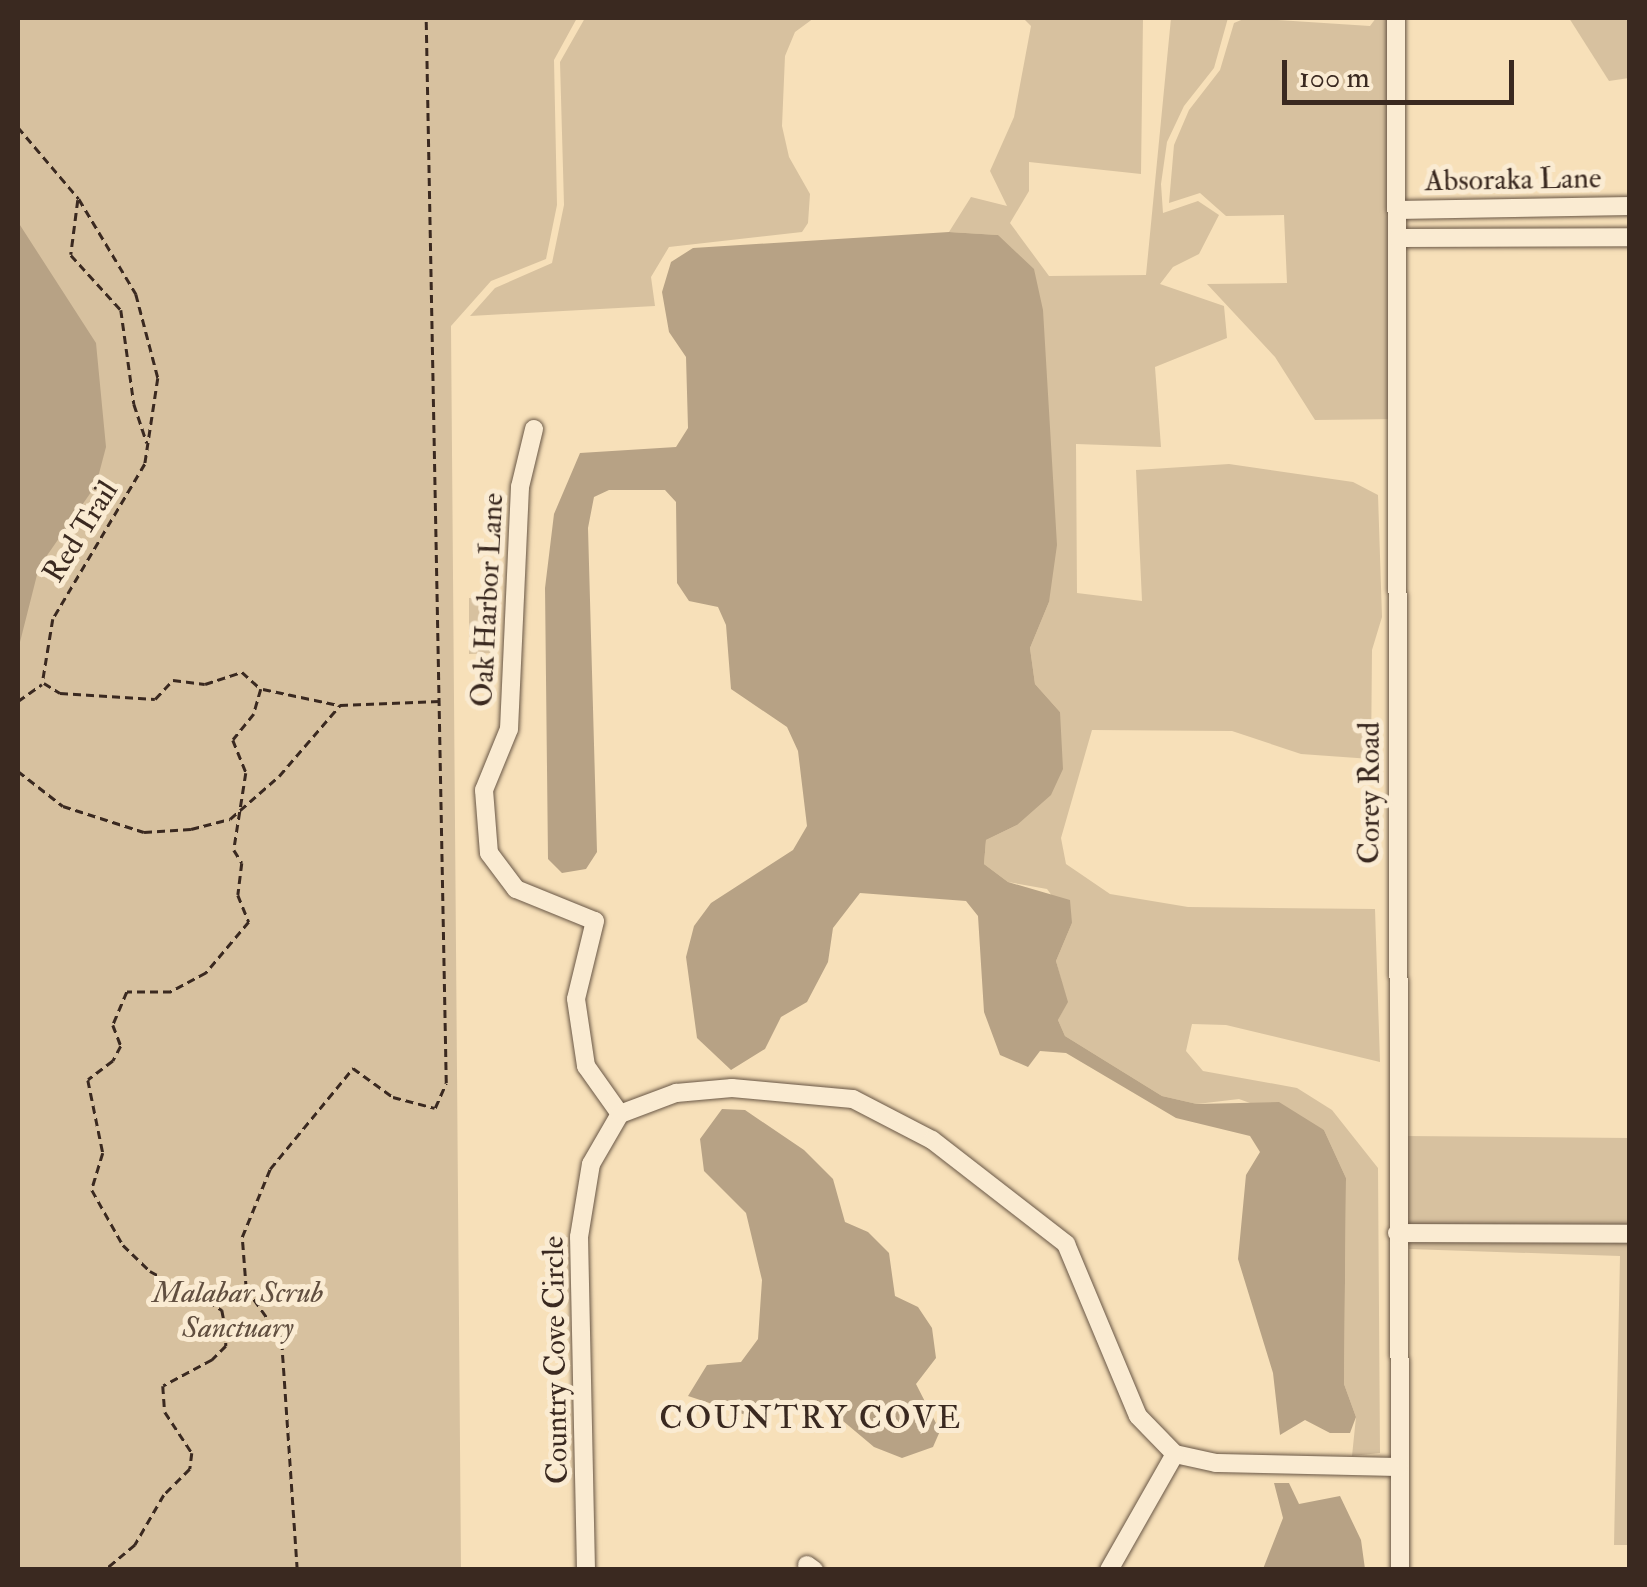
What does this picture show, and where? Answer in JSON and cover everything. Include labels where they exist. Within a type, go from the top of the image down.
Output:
[{"type":"street","name":"Corey Road","points":[[1396,18],[1400,1570]]},
{"type":"street","name":"Absoraka Lane","points":[[1397,210],[1630,206]]},
{"type":"street","points":[[1506,208],[1506,237]]},
{"type":"street","name":"Absoraka Lane","points":[[1398,238],[1630,237]]},
{"type":"street","name":"Oak Harbor Lane","points":[[534,429],[520,486],[509,729],[484,790],[489,853],[516,890],[595,921],[576,998],[586,1066],[620,1114]]},
{"type":"street","points":[[620,1114],[676,1093],[732,1088],[853,1099],[932,1140],[1066,1244],[1138,1416],[1175,1454],[1216,1463],[1399,1467]]},
{"type":"street","name":"Country Cove Circle","points":[[586,1570],[579,1237],[591,1164],[620,1114]]},
{"type":"street","points":[[1397,1233],[1630,1234]]},
{"type":"street","points":[[1109,1570],[1175,1454]]},
{"type":"path","points":[[297,1570],[280,1338],[246,1290],[242,1238],[270,1169],[353,1068],[393,1098],[435,1108],[446,1083],[442,701],[426,18]]},
{"type":"path","name":"Red Trail","points":[[18,127],[79,199],[136,294],[152,338],[158,378],[148,446],[121,511],[54,619],[44,683]]},
{"type":"path","points":[[79,199],[71,256],[121,310],[134,404],[148,446]]},
{"type":"path","points":[[18,702],[44,683],[60,693],[155,700],[173,680],[205,684],[242,672],[262,689],[340,705],[442,701]]},
{"type":"path","points":[[105,1570],[134,1545],[164,1495],[190,1469],[192,1452],[165,1412],[163,1386],[212,1360],[226,1346],[226,1330],[222,1310],[200,1292],[150,1271],[123,1245],[92,1190],[103,1153],[88,1080],[114,1061],[121,1046],[113,1025],[127,992],[171,992],[206,973],[249,922],[238,895],[242,863],[234,850],[246,773],[233,740],[254,714],[262,689]]},
{"type":"path","points":[[18,771],[63,806],[144,832],[191,829],[241,809],[340,705]]},
{"type":"green space","name":"Malabar Scrub Sanctuary","points":[[18,18],[577,18],[554,60],[557,205],[546,259],[491,281],[451,326],[461,1569],[18,1569]]},
{"type":"green space","points":[[585,18],[814,18],[795,32],[785,56],[782,126],[789,157],[810,194],[808,223],[802,232],[669,247],[651,277],[655,306],[470,316],[495,288],[552,263],[564,205],[560,62]]},
{"type":"green space","points":[[1023,18],[1143,18],[1141,174],[1029,162],[1029,191],[1010,223],[1049,276],[1146,275],[1171,18],[1228,18],[1214,68],[1184,106],[1167,142],[1161,184],[1163,213],[1198,201],[1219,215],[1199,254],[1173,267],[1160,284],[1224,306],[1227,338],[1155,367],[1161,447],[1076,444],[1077,593],[1142,601],[1136,470],[1229,464],[1353,482],[1378,495],[1382,617],[1372,650],[1371,759],[1301,754],[1232,731],[1092,730],[1061,838],[1066,864],[1110,894],[1188,907],[1375,909],[1380,1062],[1226,1025],[1192,1024],[1186,1051],[1203,1071],[1297,1088],[1332,1110],[1378,1168],[1380,1453],[1352,1456],[1356,1417],[1344,1384],[1346,1178],[1324,1130],[1239,1099],[1197,1104],[1162,1096],[1065,1036],[1058,1020],[1067,1002],[1056,961],[1072,923],[1047,889],[1008,882],[984,864],[986,840],[1017,825],[1060,712],[1035,684],[1030,648],[1049,602],[998,235],[949,232],[971,197],[1007,206],[990,171],[1014,117],[1031,26]]},
{"type":"green space","points":[[1246,18],[1370,26],[1376,18],[1395,18],[1397,419],[1315,420],[1275,357],[1207,284],[1287,283],[1284,215],[1226,216],[1200,193],[1169,203],[1174,145],[1189,110],[1220,70],[1234,23]]},
{"type":"green space","points":[[1569,18],[1629,18],[1629,78],[1609,81]]},
{"type":"green space","points":[[495,597],[496,653],[469,654],[469,598]]},
{"type":"green space","points":[[1406,1136],[1629,1138],[1629,1545],[1614,1545],[1620,1256],[1409,1249]]},
{"type":"shaded area","points":[[18,222],[96,343],[106,447],[96,485],[39,567],[18,650]]},
{"type":"shaded area","points":[[949,232],[998,235],[1034,269],[1043,310],[1057,545],[1049,602],[1030,648],[1035,684],[1060,712],[1063,769],[1051,795],[1017,825],[986,840],[984,864],[1008,882],[1070,900],[1072,923],[1056,961],[1068,1002],[1058,1020],[1065,1036],[1162,1096],[1197,1104],[1279,1102],[1324,1130],[1346,1178],[1344,1384],[1356,1417],[1350,1433],[1330,1433],[1305,1420],[1280,1435],[1273,1373],[1238,1259],[1246,1175],[1260,1152],[1250,1136],[1176,1118],[1066,1053],[1040,1051],[1028,1067],[1000,1055],[984,1012],[978,916],[966,901],[860,893],[833,928],[828,962],[807,1002],[781,1017],[765,1049],[731,1070],[697,1038],[686,957],[694,926],[711,903],[793,850],[807,826],[798,751],[787,727],[731,689],[726,625],[718,607],[689,601],[677,583],[676,502],[665,490],[609,490],[594,497],[588,528],[597,852],[586,869],[562,873],[548,859],[545,588],[554,514],[580,453],[676,447],[688,428],[686,357],[669,332],[662,292],[671,262],[693,248]]},
{"type":"shaded area","points":[[722,1109],[745,1110],[804,1150],[833,1179],[845,1222],[868,1232],[889,1253],[895,1296],[918,1307],[932,1328],[936,1358],[916,1384],[940,1431],[933,1447],[902,1458],[874,1447],[824,1405],[791,1402],[746,1415],[688,1396],[707,1365],[741,1362],[758,1339],[762,1280],[746,1213],[704,1171],[700,1139]]},
{"type":"shaded area","points":[[1274,1483],[1289,1483],[1299,1504],[1340,1496],[1361,1540],[1365,1569],[1263,1569],[1283,1518]]},
{"type":"district","name":"COUNTRY COVE","points":[[811,1418]]}]
